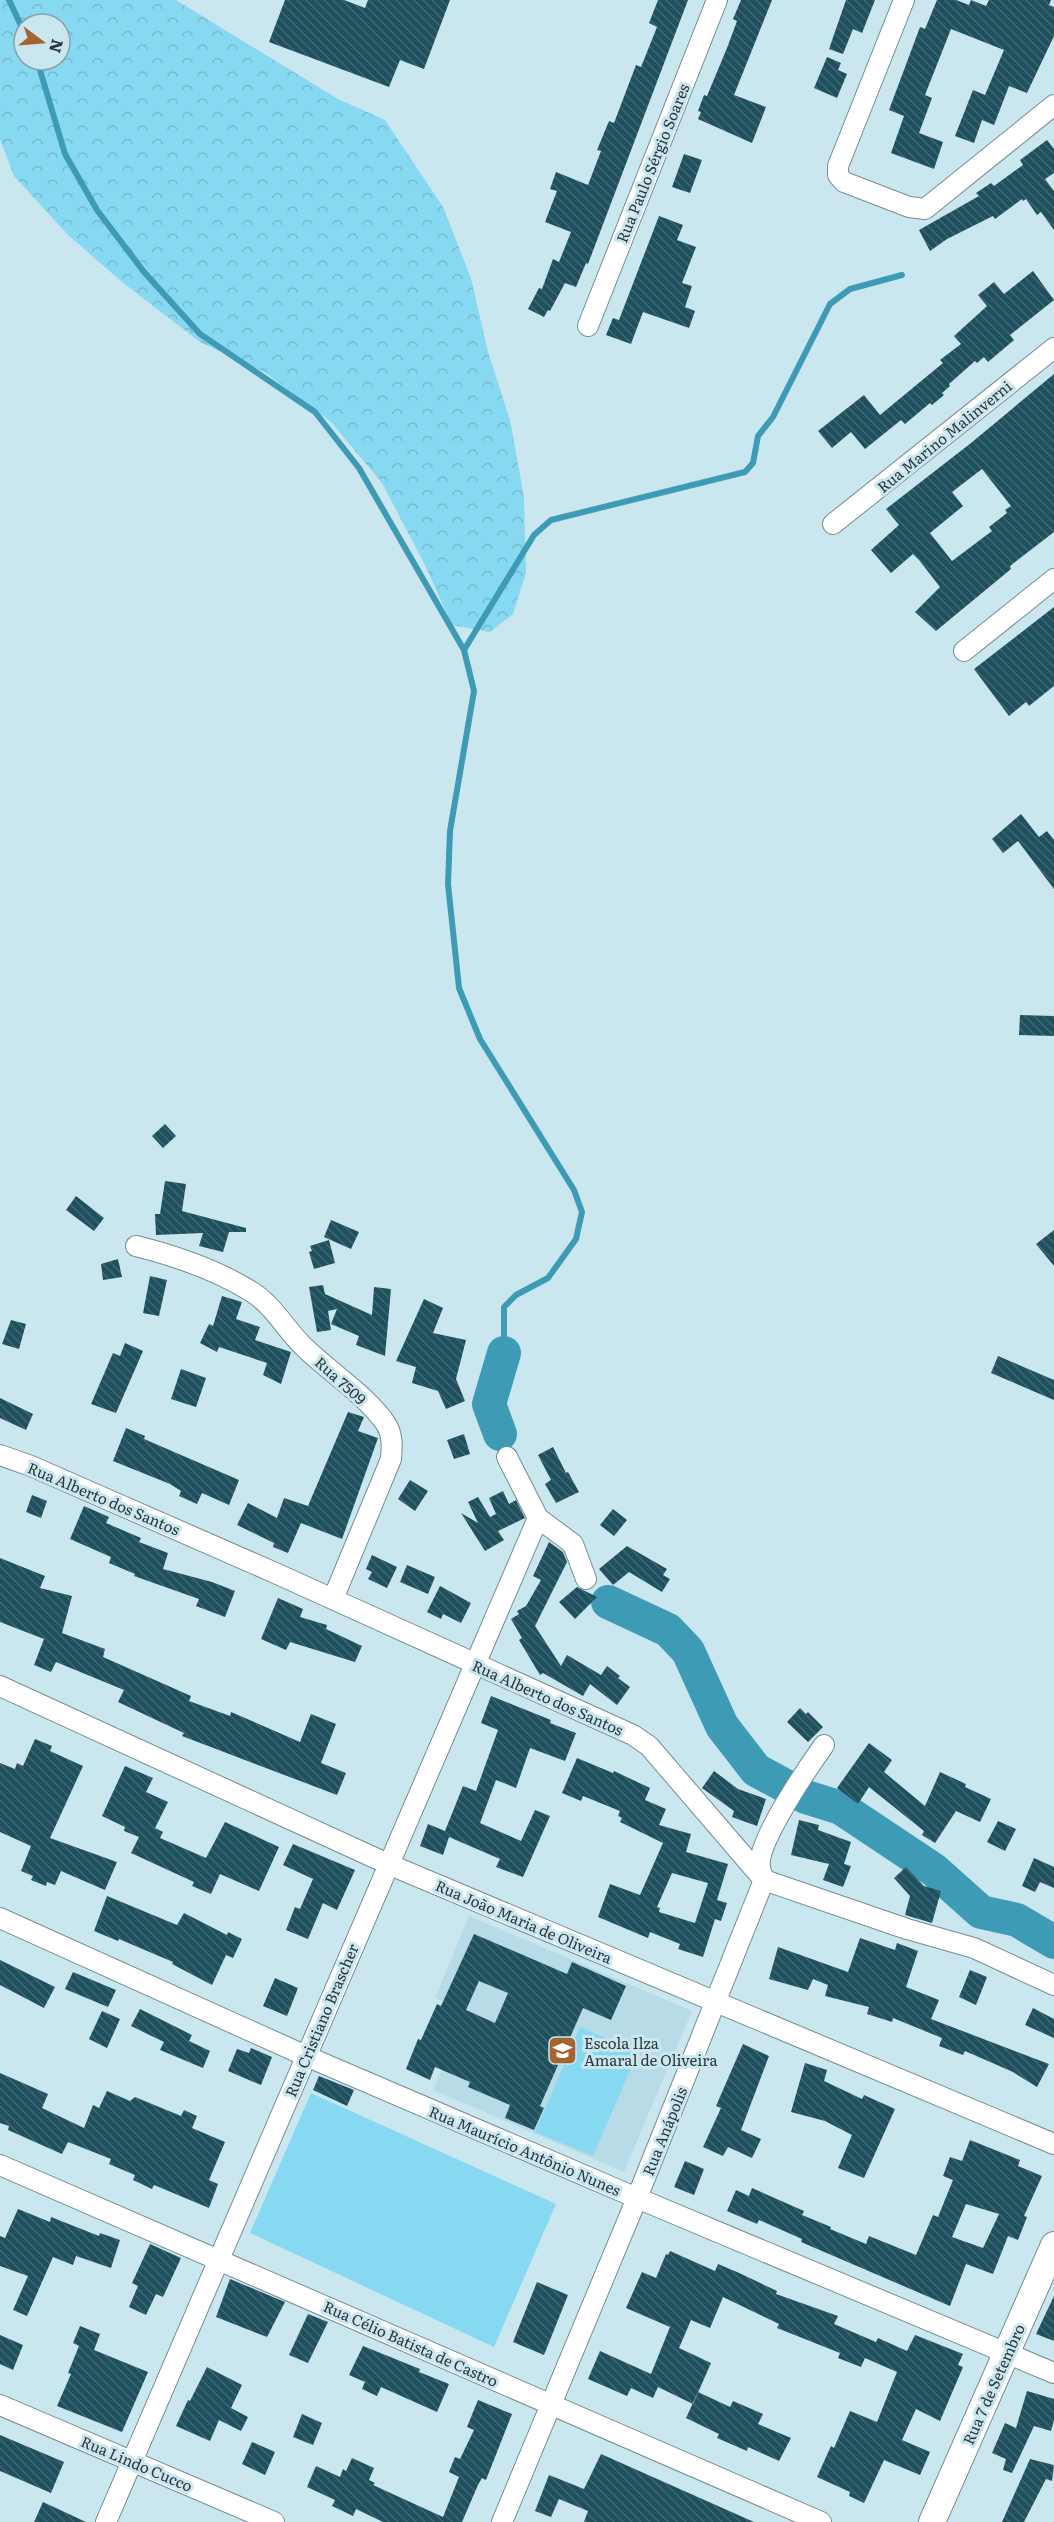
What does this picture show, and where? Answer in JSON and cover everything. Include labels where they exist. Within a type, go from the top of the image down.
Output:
[{"type":"street","name":"Rua Paulo Sérgio Soares","points":[[588,326],[717,0]]},
{"type":"street","points":[[903,0],[838,166],[838,175],[844,182],[909,207],[925,208],[1054,105]]},
{"type":"street","name":"Rua Marino Malinverni","points":[[833,524],[1054,348]]},
{"type":"street","points":[[964,651],[1054,579]]},
{"type":"street","name":"Rua 7509","points":[[136,1246],[189,1262],[254,1293],[267,1304],[304,1348],[375,1411],[387,1425],[393,1443],[391,1459],[333,1599]]},
{"type":"street","name":"Rua Alberto dos Santos","points":[[0,1455],[333,1599],[633,1735],[649,1746],[764,1880]]},
{"type":"street","points":[[507,1457],[538,1518],[573,1544],[586,1579]]},
{"type":"street","name":"Rua Cristiano Brascher","points":[[106,2522],[538,1518]]},
{"type":"street","name":"Rua João Maria de Oliveira","points":[[0,1686],[388,1864],[1054,2144]]},
{"type":"street","name":"Rua Anápolis","points":[[502,2522],[637,2198],[764,1880],[759,1865],[762,1852],[784,1806],[824,1745]]},
{"type":"street","points":[[764,1880],[907,1929],[966,1945],[1054,1985]]},
{"type":"street","name":"Rua Maurício Antônio Nunes","points":[[0,1918],[306,2055],[637,2198],[1054,2373]]},
{"type":"street","name":"Rua Célio Batista de Castro","points":[[0,2165],[821,2522]]},
{"type":"street","name":"Rua 7 de Setembro","points":[[932,2522],[1054,2245]]},
{"type":"street","name":"Rua Lindo Cucco","points":[[0,2404],[274,2522]]},
{"type":"shaded area","name":"Escola Ilza Amaral de Oliveira","points":[[469,1916],[692,2011],[624,2172],[433,2090],[467,2012],[435,1998]]},
{"type":"green space","points":[[0,0],[176,0],[338,99],[385,120],[443,207],[471,278],[488,352],[510,420],[524,497],[526,573],[513,614],[490,632],[452,625],[425,565],[382,483],[331,422],[266,373],[200,342],[122,282],[67,234],[14,176],[0,139]]},
{"type":"green space","points":[[580,2027],[638,2052],[593,2156],[535,2132]]},
{"type":"green space","points":[[311,2093],[556,2204],[494,2347],[250,2233]]},
{"type":"building","points":[[285,0],[344,0],[365,8],[368,0],[450,0],[424,69],[400,60],[389,87],[269,42]]},
{"type":"building","points":[[658,0],[688,0],[588,264],[586,263],[576,287],[565,283],[550,311],[548,310],[544,317],[528,309],[539,288],[542,289],[553,259],[559,262],[571,232],[545,222],[557,191],[550,189],[556,172],[588,185],[601,151],[597,150],[609,121],[614,123],[636,65],[641,67],[657,27],[649,23]]},
{"type":"building","points":[[741,0],[772,0],[734,95],[766,107],[752,143],[698,119],[701,112],[698,111],[704,95],[707,96],[737,21],[733,19]]},
{"type":"building","points":[[846,0],[875,0],[862,33],[853,29],[843,54],[829,49]]},
{"type":"building","points":[[937,0],[956,0],[969,5],[971,0],[986,6],[989,0],[1051,0],[1049,5],[1054,7],[1054,36],[1027,93],[1009,86],[994,125],[982,120],[974,143],[955,136],[973,90],[985,95],[1004,50],[951,29],[925,95],[932,98],[919,133],[943,142],[934,169],[891,153],[904,116],[889,110],[920,27],[925,29]]},
{"type":"building","points":[[827,57],[841,63],[838,70],[847,74],[837,98],[814,88]]},
{"type":"building","points":[[1047,140],[1054,149],[1054,173],[1045,179],[1054,191],[1054,230],[1041,212],[1037,215],[1026,199],[1023,201],[1022,199],[995,219],[993,216],[947,239],[930,251],[919,230],[979,196],[976,193],[991,183],[994,186],[1023,165],[1020,160]]},
{"type":"building","points":[[684,154],[702,160],[690,193],[672,187]]},
{"type":"building","points":[[659,216],[683,225],[677,240],[696,247],[682,283],[692,286],[685,307],[695,311],[689,328],[643,312],[631,344],[606,335],[613,318],[619,320]]},
{"type":"building","points":[[1033,271],[1054,300],[1010,335],[1014,340],[988,362],[984,357],[977,363],[975,361],[949,384],[950,386],[942,393],[944,395],[932,405],[930,403],[905,424],[901,420],[865,449],[851,432],[832,448],[818,431],[864,395],[880,415],[943,363],[940,360],[961,344],[954,336],[987,306],[978,295],[994,282],[1004,294]]},
{"type":"building","points":[[1054,374],[1054,532],[1010,566],[1011,569],[936,631],[915,612],[940,587],[919,560],[913,554],[891,573],[871,550],[899,525],[886,509]],"holes":[[[982,469],[1011,506],[1005,510],[1007,513],[989,527],[992,531],[952,561],[930,533],[963,506],[952,492]]]},
{"type":"building","points":[[1054,607],[1054,686],[1029,706],[1026,702],[1009,716],[974,669]]},
{"type":"building","points":[[1021,814],[1039,837],[1047,831],[1054,840],[1054,889],[1018,841],[1003,853],[992,839]]},
{"type":"building","points":[[1020,1015],[1054,1016],[1054,1036],[1019,1035]]},
{"type":"building","points":[[165,1124],[176,1136],[163,1148],[152,1136]]},
{"type":"building","points":[[165,1181],[186,1184],[182,1211],[246,1228],[246,1232],[229,1232],[223,1252],[199,1246],[203,1233],[156,1235],[155,1214],[160,1214]]},
{"type":"building","points":[[76,1196],[104,1218],[94,1231],[66,1210]]},
{"type":"building","points":[[331,1220],[359,1232],[351,1249],[324,1237]]},
{"type":"building","points":[[1054,1230],[1054,1266],[1036,1244]]},
{"type":"building","points":[[329,1240],[335,1263],[314,1269],[309,1252],[312,1251],[310,1246]]},
{"type":"building","points":[[118,1259],[122,1277],[103,1280],[101,1264]]},
{"type":"building","points":[[150,1276],[167,1280],[159,1316],[143,1313]]},
{"type":"building","points":[[323,1285],[325,1294],[372,1315],[374,1287],[391,1289],[385,1356],[356,1345],[359,1336],[331,1324],[337,1309],[328,1311],[331,1330],[317,1332],[309,1287]]},
{"type":"building","points":[[222,1296],[242,1302],[236,1319],[260,1327],[255,1340],[291,1352],[281,1384],[263,1375],[267,1363],[219,1347],[217,1352],[200,1343],[209,1324],[213,1326]]},
{"type":"building","points":[[424,1299],[443,1308],[433,1333],[466,1340],[456,1379],[465,1401],[446,1409],[438,1391],[412,1383],[416,1367],[396,1361]]},
{"type":"building","points":[[11,1320],[26,1324],[19,1349],[2,1344]]},
{"type":"building","points":[[125,1343],[143,1351],[116,1413],[91,1404],[113,1353],[120,1356]]},
{"type":"building","points":[[998,1356],[1054,1380],[1054,1400],[991,1373]]},
{"type":"building","points":[[181,1369],[206,1378],[196,1407],[171,1399]]},
{"type":"building","points":[[0,1398],[33,1414],[26,1430],[0,1418]]},
{"type":"building","points":[[348,1412],[364,1417],[358,1431],[378,1438],[342,1539],[301,1523],[288,1553],[273,1547],[274,1543],[237,1525],[248,1503],[277,1518],[284,1498],[308,1506]]},
{"type":"building","points":[[126,1428],[145,1436],[144,1439],[239,1480],[229,1505],[202,1493],[197,1504],[179,1496],[181,1491],[170,1484],[113,1461]]},
{"type":"building","points":[[464,1434],[470,1454],[454,1459],[447,1440]]},
{"type":"building","points":[[553,1447],[579,1492],[556,1503],[545,1484],[551,1480],[538,1455]]},
{"type":"building","points":[[410,1480],[428,1491],[415,1511],[398,1499]]},
{"type":"building","points":[[503,1491],[509,1504],[516,1500],[525,1518],[498,1531],[504,1540],[485,1551],[461,1513],[478,1523],[468,1502],[478,1497],[490,1517],[496,1514],[489,1498]]},
{"type":"building","points":[[32,1495],[47,1501],[41,1518],[26,1512]]},
{"type":"building","points":[[84,1506],[109,1517],[106,1523],[141,1538],[139,1542],[168,1553],[163,1569],[212,1582],[235,1591],[225,1617],[196,1606],[199,1599],[134,1576],[135,1574],[109,1563],[111,1557],[70,1539]]},
{"type":"building","points":[[613,1509],[627,1520],[614,1536],[600,1525]]},
{"type":"building","points":[[549,1542],[563,1552],[567,1562],[535,1626],[561,1666],[567,1655],[601,1675],[607,1666],[620,1676],[618,1678],[630,1687],[617,1705],[590,1684],[583,1696],[543,1673],[540,1675],[519,1640],[522,1638],[511,1619],[519,1614],[517,1611],[526,1606],[541,1580],[533,1576]]},
{"type":"building","points":[[627,1546],[667,1569],[663,1575],[670,1579],[662,1592],[629,1572],[613,1585],[599,1569]]},
{"type":"building","points":[[372,1555],[397,1567],[387,1588],[368,1579],[372,1572],[366,1569]]},
{"type":"building","points":[[0,1558],[45,1576],[40,1588],[72,1596],[62,1633],[105,1649],[103,1657],[191,1696],[189,1701],[230,1716],[231,1712],[300,1742],[311,1714],[336,1724],[321,1763],[346,1773],[337,1795],[182,1736],[184,1733],[118,1702],[124,1690],[56,1662],[51,1672],[34,1665],[44,1639],[0,1622]]},
{"type":"building","points":[[407,1565],[435,1577],[428,1594],[400,1582]]},
{"type":"building","points":[[440,1586],[471,1603],[461,1623],[443,1614],[441,1619],[427,1612]]},
{"type":"building","points":[[577,1587],[597,1597],[575,1619],[559,1602]]},
{"type":"building","points":[[278,1598],[303,1609],[300,1617],[327,1625],[326,1629],[362,1646],[355,1662],[290,1642],[286,1650],[261,1639]]},
{"type":"building","points":[[491,1696],[551,1720],[550,1723],[576,1733],[565,1761],[530,1748],[516,1788],[496,1780],[480,1823],[521,1841],[535,1810],[550,1816],[523,1877],[496,1867],[500,1859],[449,1837],[443,1855],[420,1846],[428,1824],[445,1831],[463,1786],[476,1791],[498,1730],[481,1723]]},
{"type":"building","points":[[800,1708],[806,1714],[808,1712],[823,1727],[808,1742],[787,1722]]},
{"type":"building","points":[[35,1739],[52,1746],[50,1751],[83,1766],[50,1838],[117,1862],[105,1890],[61,1871],[55,1885],[47,1882],[46,1886],[31,1880],[33,1876],[21,1871],[31,1846],[0,1832],[0,1763],[15,1769],[17,1763],[23,1766]]},
{"type":"building","points":[[869,1743],[892,1760],[884,1772],[925,1806],[940,1772],[991,1799],[980,1822],[956,1811],[935,1843],[922,1835],[924,1831],[869,1787],[858,1804],[837,1788]]},
{"type":"building","points":[[577,1758],[613,1773],[614,1771],[650,1788],[645,1800],[666,1809],[659,1825],[691,1834],[686,1852],[728,1864],[717,1900],[727,1903],[721,1921],[715,1919],[703,1957],[678,1949],[680,1944],[650,1932],[648,1938],[598,1917],[610,1884],[640,1895],[663,1843],[620,1822],[622,1818],[618,1816],[620,1811],[583,1796],[581,1801],[562,1793]],"holes":[[[672,1873],[708,1883],[695,1923],[659,1912],[660,1908],[657,1907]]]},
{"type":"building","points":[[125,1766],[153,1778],[146,1792],[168,1802],[155,1828],[163,1832],[160,1838],[206,1858],[225,1822],[279,1847],[259,1891],[220,1874],[211,1894],[192,1886],[194,1882],[131,1853],[139,1837],[124,1831],[125,1827],[102,1816]]},
{"type":"building","points":[[714,1771],[738,1789],[766,1799],[757,1826],[732,1817],[734,1811],[702,1788]]},
{"type":"building","points":[[799,1820],[819,1825],[818,1830],[851,1842],[844,1864],[851,1866],[843,1887],[823,1880],[829,1864],[791,1855]]},
{"type":"building","points":[[998,1821],[1016,1829],[1005,1851],[987,1842]]},
{"type":"building","points":[[293,1844],[355,1870],[337,1910],[323,1903],[308,1939],[286,1930],[295,1907],[300,1909],[313,1879],[283,1865]]},
{"type":"building","points":[[1034,1858],[1054,1867],[1054,1888],[1040,1882],[1035,1892],[1022,1886]]},
{"type":"building","points":[[906,1867],[924,1886],[941,1891],[932,1923],[905,1915],[910,1896],[894,1878]]},
{"type":"building","points":[[107,1896],[177,1925],[184,1913],[227,1935],[228,1932],[242,1939],[233,1958],[226,1955],[212,1985],[172,1964],[173,1962],[94,1931]]},
{"type":"building","points":[[474,1934],[567,1974],[572,1962],[626,1986],[611,2020],[583,2008],[540,2106],[544,2108],[534,2130],[505,2118],[510,2105],[468,2087],[470,2082],[435,2067],[430,2080],[406,2069],[418,2039],[421,2040],[437,2004],[441,2006]],"holes":[[[479,1981],[508,1993],[495,2023],[466,2010]]]},
{"type":"building","points":[[860,1938],[895,1950],[897,1943],[918,1951],[906,1987],[939,2000],[931,2019],[1049,2064],[1037,2087],[1013,2072],[965,2051],[963,2055],[939,2046],[942,2038],[893,2018],[892,2022],[867,2014],[869,2007],[825,1996],[828,1985],[813,1979],[808,1990],[769,1979],[778,1947],[848,1972]]},
{"type":"building","points":[[0,1960],[55,1987],[44,2008],[0,1985]]},
{"type":"building","points":[[970,1970],[987,1977],[976,2005],[959,1997]]},
{"type":"building","points":[[73,1972],[116,1990],[108,2007],[65,1989]]},
{"type":"building","points":[[275,1978],[298,1988],[287,2016],[263,2006]]},
{"type":"building","points":[[1033,2008],[1054,2019],[1054,2038],[1025,2025]]},
{"type":"building","points":[[140,2009],[192,2035],[189,2041],[210,2051],[203,2068],[160,2050],[164,2042],[131,2026]]},
{"type":"building","points":[[102,2011],[120,2019],[107,2048],[89,2039]]},
{"type":"building","points":[[743,2044],[769,2056],[741,2130],[761,2139],[752,2158],[728,2147],[723,2156],[703,2147],[721,2108],[716,2106]]},
{"type":"building","points":[[251,2048],[272,2057],[261,2085],[228,2071],[237,2049],[249,2053]]},
{"type":"building","points":[[805,2063],[827,2070],[824,2081],[862,2099],[864,2095],[895,2109],[864,2178],[838,2168],[852,2135],[825,2121],[791,2112]]},
{"type":"building","points":[[0,2073],[48,2094],[42,2108],[84,2128],[93,2105],[99,2108],[107,2091],[130,2101],[135,2097],[181,2116],[184,2110],[197,2116],[192,2128],[225,2142],[209,2180],[218,2184],[209,2208],[154,2185],[152,2189],[133,2180],[135,2175],[109,2164],[111,2159],[68,2142],[62,2154],[8,2130],[9,2126],[0,2123]]},
{"type":"building","points":[[319,2076],[354,2090],[347,2106],[313,2090]]},
{"type":"building","points":[[970,2140],[1020,2160],[1018,2166],[1042,2176],[1024,2216],[1027,2217],[1018,2240],[1008,2236],[993,2274],[966,2264],[950,2306],[801,2242],[802,2239],[759,2220],[757,2224],[727,2211],[736,2190],[749,2196],[752,2188],[804,2211],[802,2215],[831,2227],[830,2229],[866,2244],[869,2236],[916,2255],[933,2215],[938,2217],[953,2180],[943,2176],[950,2157],[962,2161]],"holes":[[[966,2204],[999,2214],[983,2248],[952,2237]]]},
{"type":"building","points":[[685,2161],[704,2169],[694,2195],[674,2187]]},
{"type":"building","points":[[18,2209],[50,2222],[51,2217],[99,2236],[100,2233],[120,2240],[111,2268],[76,2256],[73,2265],[53,2257],[27,2316],[13,2310],[28,2276],[0,2266],[0,2236],[5,2238]]},
{"type":"building","points":[[150,2244],[181,2258],[163,2297],[156,2294],[146,2315],[129,2307],[138,2286],[132,2283]]},
{"type":"building","points":[[670,2251],[715,2271],[718,2264],[777,2291],[776,2294],[838,2316],[834,2324],[876,2342],[878,2338],[907,2351],[915,2335],[963,2354],[958,2365],[963,2367],[940,2421],[916,2409],[902,2440],[930,2452],[920,2475],[884,2460],[864,2503],[849,2496],[850,2492],[817,2477],[831,2446],[834,2448],[850,2411],[877,2422],[897,2372],[865,2358],[861,2367],[838,2358],[840,2353],[777,2328],[779,2324],[723,2297],[710,2328],[691,2320],[679,2348],[711,2363],[693,2404],[658,2387],[653,2398],[631,2388],[627,2396],[588,2379],[600,2351],[651,2374],[670,2327],[626,2308],[642,2272],[656,2278],[666,2254],[668,2255]]},
{"type":"building","points":[[230,2279],[285,2302],[267,2337],[216,2317]]},
{"type":"building","points":[[537,2282],[568,2295],[544,2355],[513,2342]]},
{"type":"building","points":[[1054,2296],[1054,2341],[1036,2334]]},
{"type":"building","points":[[308,2314],[328,2322],[308,2363],[289,2355]]},
{"type":"building","points":[[80,2326],[100,2334],[94,2350],[148,2372],[122,2432],[57,2406],[71,2374],[68,2373],[79,2346],[73,2343]]},
{"type":"building","points":[[0,2335],[23,2345],[13,2370],[0,2364]]},
{"type":"building","points":[[363,2346],[420,2369],[419,2372],[449,2384],[437,2412],[381,2387],[377,2396],[362,2389],[365,2382],[349,2375]]},
{"type":"building","points":[[207,2367],[242,2385],[231,2408],[248,2417],[241,2431],[219,2420],[210,2441],[176,2426]]},
{"type":"building","points":[[1027,2391],[1054,2399],[1054,2420],[1051,2431],[1034,2426],[1012,2473],[1003,2470],[1006,2459],[992,2453],[1005,2423],[1016,2428]]},
{"type":"building","points":[[698,2392],[730,2407],[733,2401],[763,2414],[758,2424],[791,2438],[779,2461],[748,2447],[747,2451],[717,2438],[719,2434],[686,2418]]},
{"type":"building","points":[[478,2400],[512,2414],[486,2480],[482,2478],[478,2485],[462,2522],[383,2522],[356,2509],[353,2516],[332,2506],[335,2500],[307,2487],[316,2466],[340,2477],[343,2469],[346,2471],[352,2458],[374,2468],[369,2480],[375,2483],[373,2485],[443,2517],[459,2477],[449,2472],[455,2457],[460,2459],[474,2430],[467,2427]]},
{"type":"building","points":[[302,2414],[322,2423],[313,2445],[293,2437]]},
{"type":"building","points":[[0,2435],[64,2462],[51,2493],[0,2471]]},
{"type":"building","points":[[252,2442],[275,2452],[265,2475],[242,2464]]},
{"type":"building","points":[[601,2454],[754,2522],[584,2522],[588,2511],[559,2499],[551,2517],[535,2511],[549,2475],[584,2489]]},
{"type":"building","points":[[1030,2459],[1054,2465],[1052,2481],[1046,2479],[1024,2522],[1002,2522]]},
{"type":"building","points":[[43,2502],[86,2522],[34,2522]]},
{"type":"waterway","points":[[9,0],[15,12]]},
{"type":"waterway","points":[[41,72],[65,154],[97,210],[144,272],[200,334],[315,412],[359,468],[464,650],[474,691],[450,831],[448,884],[459,988],[480,1039],[574,1190],[582,1212],[576,1239],[548,1278],[516,1295],[504,1307],[504,1353]]},
{"type":"waterway","points":[[464,650],[534,535],[551,520],[745,472],[753,463],[758,436],[773,417],[830,304],[850,289],[902,275]]},
{"type":"waterway","points":[[500,1434],[489,1404],[504,1353]]},
{"type":"waterway","points":[[608,1602],[668,1630],[688,1651],[722,1726],[756,1770],[806,1797],[841,1808],[934,1870],[981,1912],[1017,1920],[1054,1942]]},
{"type":"place","name":"Escola Ilza Amaral de Oliveira","points":[[563,2051]]}]
